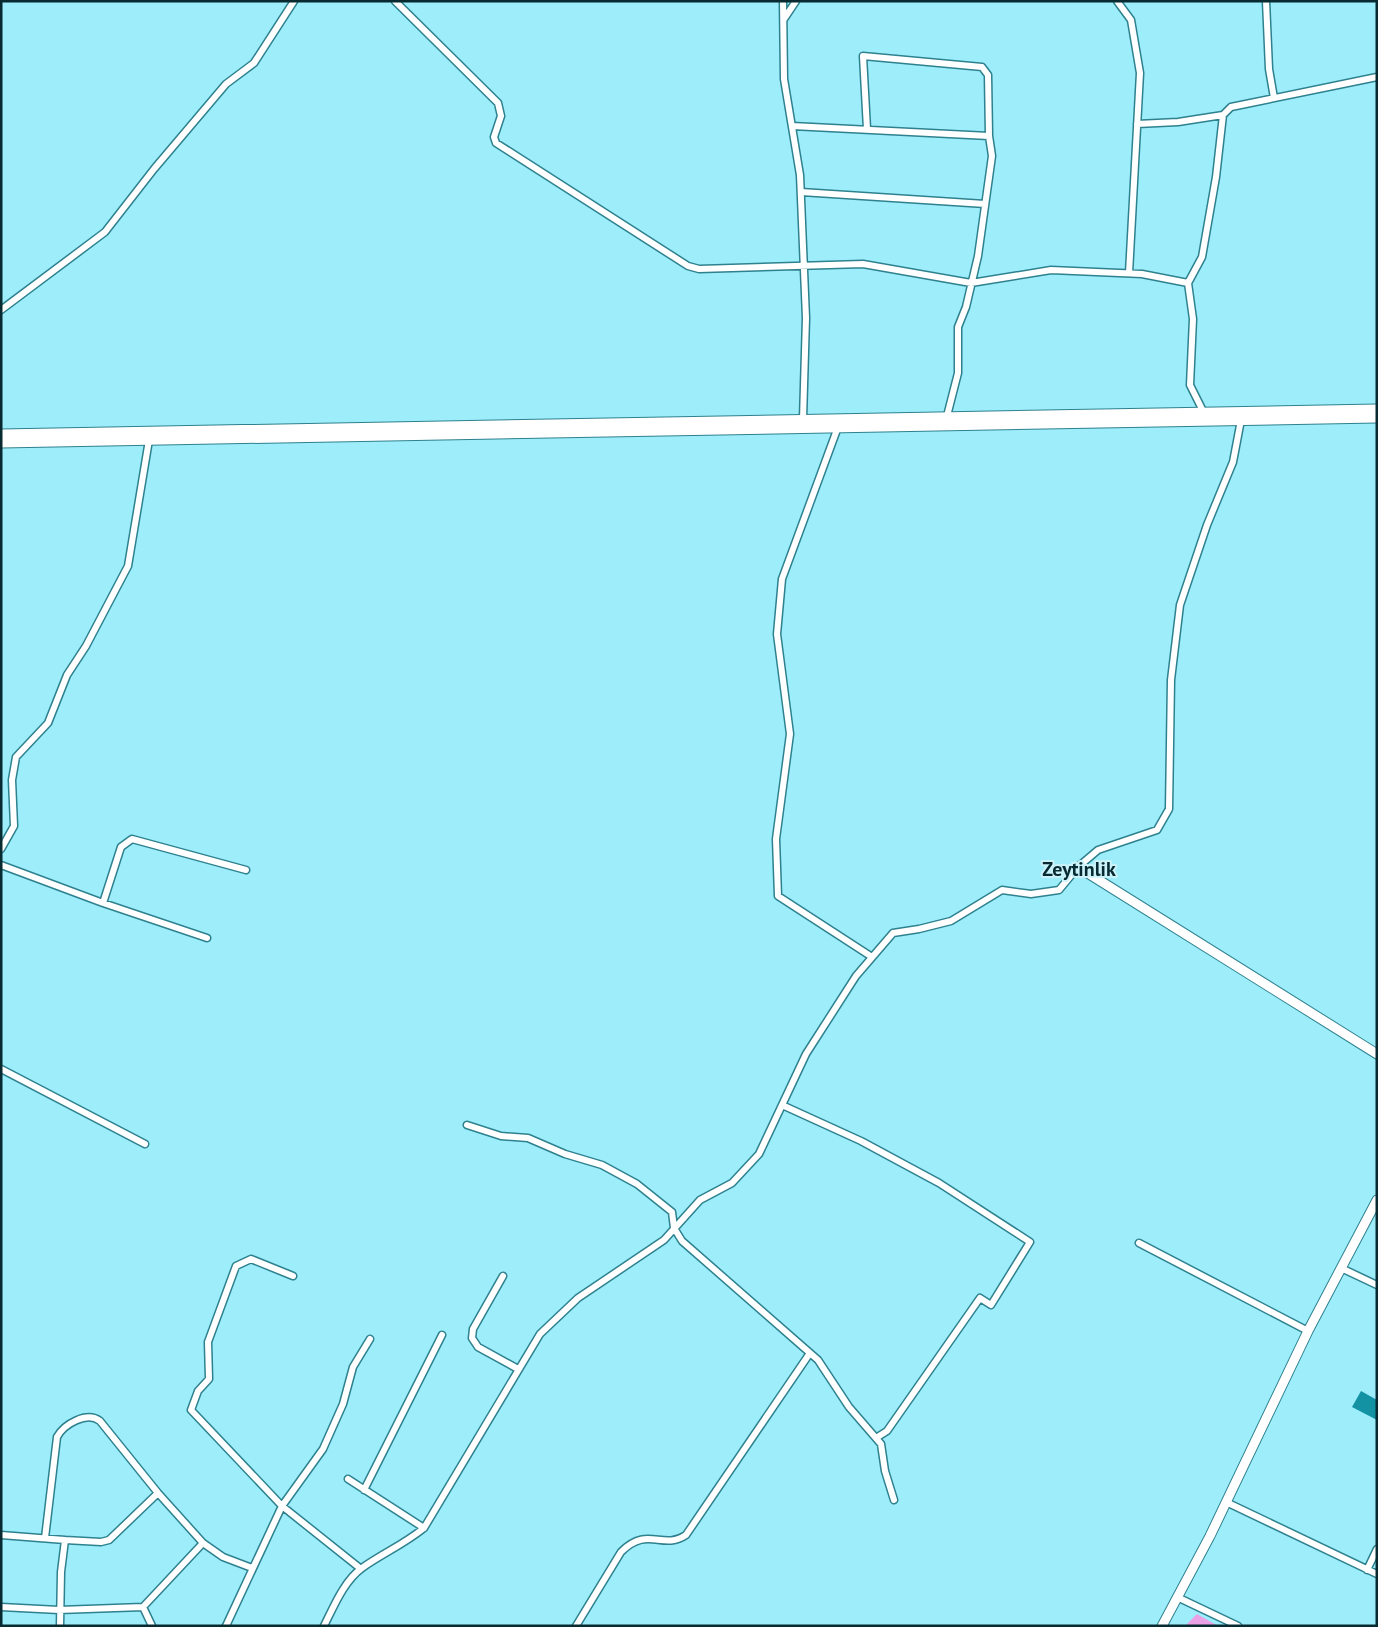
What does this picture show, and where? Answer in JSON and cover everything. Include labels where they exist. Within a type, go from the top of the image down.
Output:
[{"type":"street","points":[[1,310],[106,232],[154,169],[226,84],[254,63],[294,1]]},
{"type":"street","points":[[395,1],[498,103],[501,116],[494,137],[496,143],[628,227],[673,259],[699,269],[863,264],[971,283],[1050,270],[1129,273],[1188,283]]},
{"type":"street","points":[[783,1],[784,79],[800,174],[801,192],[802,267],[806,318],[803,423]]},
{"type":"street","points":[[783,20],[796,1]]},
{"type":"street","points":[[1117,1],[1128,14],[1133,26],[1140,73],[1129,273]]},
{"type":"street","points":[[1266,1],[1269,68],[1274,98]]},
{"type":"street","points":[[867,129],[862,56],[982,67],[988,75],[989,136],[992,156],[978,256],[966,307],[958,327],[958,373],[947,416]]},
{"type":"street","points":[[1137,124],[1178,122],[1223,114],[1231,107],[1377,77]]},
{"type":"street","points":[[1205,416],[1190,385],[1193,319],[1188,283],[1202,257],[1216,177],[1223,114]]},
{"type":"street","points":[[792,126],[989,136]]},
{"type":"street","points":[[801,192],[985,204]]},
{"type":"street","points":[[1,434],[803,423],[838,427],[1377,409]]},
{"type":"street","points":[[1,442],[149,440],[803,423],[947,416],[1205,416],[1241,420],[1377,418]]},
{"type":"street","points":[[324,1626],[340,1594],[361,1569],[404,1544],[424,1528],[540,1334],[578,1298],[664,1240],[700,1200],[732,1183],[759,1154],[806,1054],[856,976],[893,933],[919,929],[951,920],[1002,890],[1031,894],[1059,890],[1078,867],[1098,850],[1156,830],[1169,809],[1170,680],[1180,605],[1207,525],[1233,462],[1241,420]]},
{"type":"street","points":[[838,427],[782,580],[777,634],[790,734],[776,839],[778,896],[872,958]]},
{"type":"street","points":[[1,849],[14,826],[12,780],[16,757],[48,723],[67,675],[86,646],[128,566],[149,440]]},
{"type":"street","points":[[103,903],[120,847],[132,839],[246,870]]},
{"type":"street","points":[[1,864],[103,903],[207,938]]},
{"type":"street","points":[[1078,867],[1377,1054]]},
{"type":"street","points":[[1,1069],[146,1144]]},
{"type":"street","points":[[782,1105],[861,1141],[939,1183],[1030,1242],[991,1305],[980,1298],[886,1431],[876,1438]]},
{"type":"street","points":[[467,1125],[501,1136],[528,1138],[565,1154],[602,1165],[637,1184],[672,1212],[674,1228],[682,1241],[818,1360],[848,1407],[881,1444],[885,1471],[894,1500]]},
{"type":"street","points":[[1162,1626],[1226,1502],[1308,1331],[1377,1200]]},
{"type":"street","points":[[1139,1243],[1308,1331]]},
{"type":"street","points":[[293,1276],[251,1259],[236,1266],[208,1342],[209,1379],[198,1391],[190,1410],[282,1506],[361,1569]]},
{"type":"street","points":[[1341,1268],[1377,1285]]},
{"type":"street","points":[[503,1276],[472,1329],[471,1335],[473,1342],[478,1347],[518,1369]]},
{"type":"street","points":[[364,1490],[442,1335]]},
{"type":"street","points":[[226,1626],[282,1506],[323,1449],[343,1404],[353,1367],[370,1338]]},
{"type":"street","points":[[576,1626],[621,1552],[628,1545],[641,1538],[673,1540],[686,1534],[810,1353]]},
{"type":"street","points":[[44,1538],[58,1437],[64,1429],[85,1417],[93,1417],[100,1421],[158,1493],[203,1543],[223,1557],[252,1568]]},
{"type":"street","points":[[348,1479],[424,1528]]},
{"type":"street","points":[[1,1535],[101,1542],[108,1540],[158,1493]]},
{"type":"street","points":[[1226,1502],[1377,1574]]},
{"type":"street","points":[[60,1626],[59,1610],[65,1540]]},
{"type":"street","points":[[1,1607],[59,1610],[143,1607],[203,1543]]},
{"type":"street","points":[[1367,1570],[1377,1550]]},
{"type":"street","points":[[1178,1596],[1238,1626]]},
{"type":"street","points":[[143,1607],[152,1626]]},
{"type":"shaded area","points":[[1197,1614],[1218,1626],[1185,1626]]},
{"type":"water","points":[[1361,1391],[1377,1400],[1377,1420],[1352,1407]]},
{"type":"district","name":"Zeytinlik","points":[[1079,869]]}]
